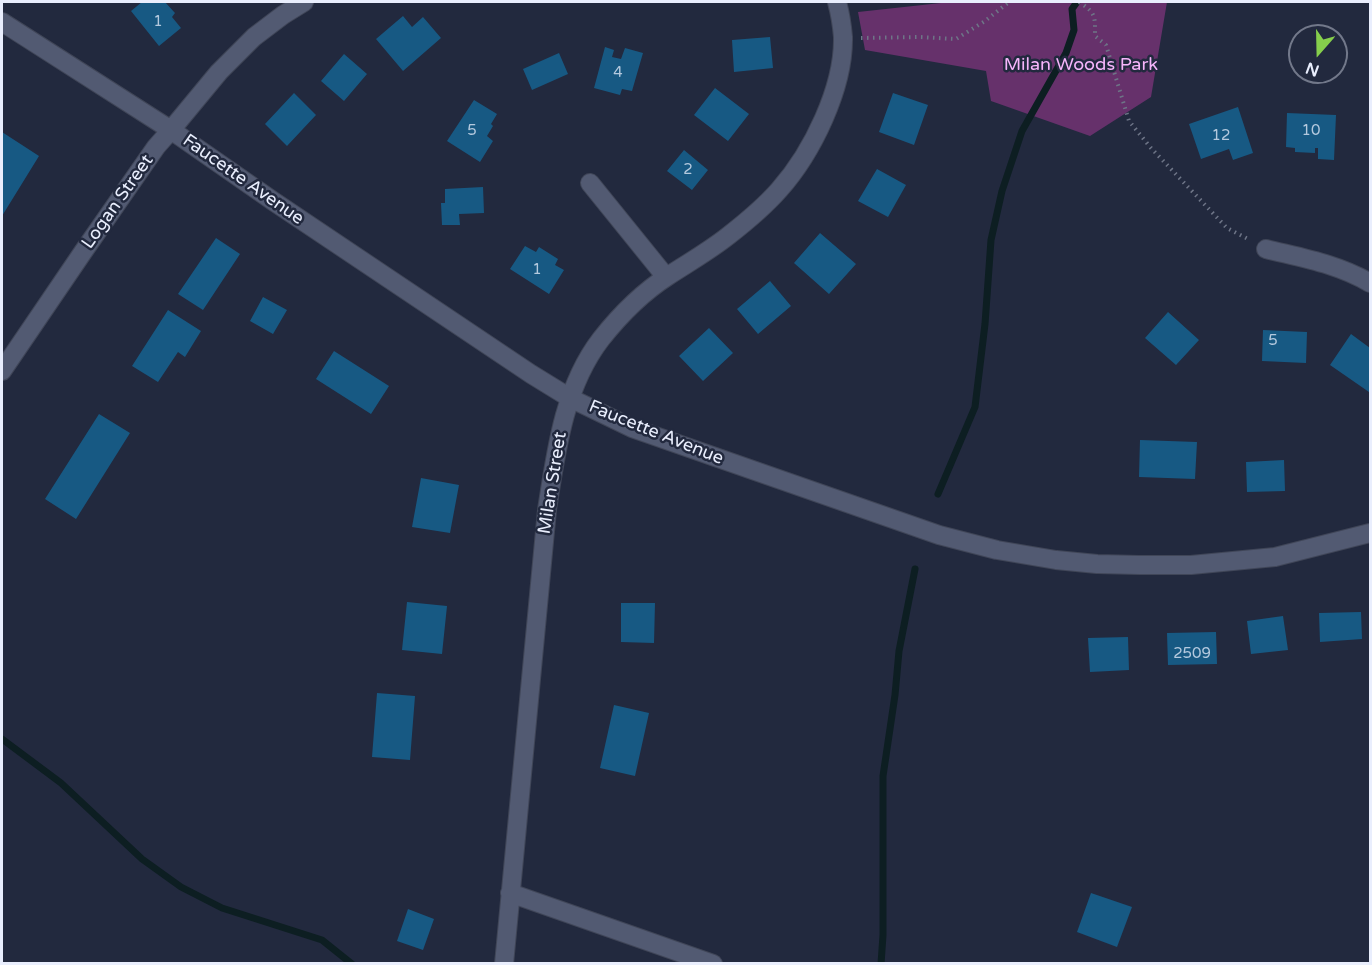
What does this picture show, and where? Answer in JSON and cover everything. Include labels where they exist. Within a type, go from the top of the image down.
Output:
[{"type":"street","name":"Logan Street","points":[[2,371],[156,147],[219,72],[254,37],[278,8],[304,2]]},
{"type":"street","name":"Milan Street","points":[[504,963],[547,510],[556,453],[570,398],[587,361],[602,339],[640,298],[666,277],[701,256],[744,223],[780,189],[796,167],[821,125],[830,104],[841,61],[843,39],[837,2]]},
{"type":"street","name":"Faucette Avenue","points":[[2,22],[171,130],[531,374],[570,398],[632,428],[939,535],[997,550],[1056,560],[1139,566],[1191,565],[1275,557],[1371,532]]},
{"type":"street","points":[[590,183],[666,277]]},
{"type":"street","points":[[1266,249],[1332,265],[1355,273],[1371,283]]},
{"type":"street","points":[[510,893],[713,963]]},
{"type":"path","points":[[843,39],[919,37],[956,39],[985,21],[1009,2]]},
{"type":"path","points":[[1080,2],[1094,13],[1095,36],[1106,45],[1129,122],[1227,228],[1266,249]]},
{"type":"green space","name":"Milan Woods Park","points":[[950,2],[1167,2],[1151,97],[1090,136],[991,101],[986,71],[865,50],[858,12]]},
{"type":"building","points":[[142,2],[165,2],[175,13],[172,17],[181,28],[159,46],[131,11]]},
{"type":"building","points":[[403,16],[412,27],[423,17],[441,38],[403,71],[376,39]]},
{"type":"building","points":[[770,37],[773,68],[734,72],[732,40]]},
{"type":"building","points":[[605,47],[614,50],[612,57],[621,59],[625,48],[643,53],[632,91],[622,89],[620,95],[594,88]]},
{"type":"building","points":[[559,53],[568,74],[532,90],[523,69]]},
{"type":"building","points":[[344,54],[367,74],[344,101],[321,81]]},
{"type":"building","points":[[715,88],[749,114],[728,141],[694,115]]},
{"type":"building","points":[[294,93],[316,115],[287,146],[265,124]]},
{"type":"building","points":[[893,93],[928,105],[914,145],[879,132]]},
{"type":"building","points":[[474,100],[497,114],[487,136],[493,141],[480,162],[447,141]]},
{"type":"building","points":[[1238,107],[1253,153],[1233,160],[1229,149],[1201,159],[1189,124]]},
{"type":"building","points":[[1287,113],[1336,115],[1334,160],[1318,159],[1318,148],[1315,148],[1315,153],[1295,152],[1295,148],[1286,147]]},
{"type":"building","points":[[2,132],[39,156],[2,216]]},
{"type":"building","points":[[684,150],[708,170],[692,190],[667,171]]},
{"type":"building","points":[[877,169],[906,185],[888,217],[858,201]]},
{"type":"building","points":[[483,187],[484,213],[459,214],[460,225],[442,225],[441,203],[445,203],[445,189]]},
{"type":"building","points":[[820,233],[856,264],[829,294],[794,263]]},
{"type":"building","points":[[216,238],[240,254],[203,310],[178,294]]},
{"type":"building","points":[[525,246],[536,252],[539,247],[558,259],[555,265],[564,270],[549,294],[510,269]]},
{"type":"building","points":[[770,281],[791,306],[758,334],[737,309]]},
{"type":"building","points":[[263,297],[287,310],[273,334],[250,321]]},
{"type":"building","points":[[168,310],[201,331],[185,357],[178,352],[158,382],[132,366]]},
{"type":"building","points":[[1168,312],[1199,340],[1176,365],[1145,338]]},
{"type":"building","points":[[709,328],[733,353],[703,381],[679,356]]},
{"type":"building","points":[[1263,330],[1307,332],[1306,363],[1262,361]]},
{"type":"building","points":[[1351,334],[1370,348],[1369,392],[1330,365]]},
{"type":"building","points":[[334,351],[389,386],[371,414],[316,379]]},
{"type":"building","points":[[99,414],[130,433],[76,519],[45,499]]},
{"type":"building","points":[[1140,440],[1197,442],[1195,479],[1139,477]]},
{"type":"building","points":[[1284,460],[1285,491],[1247,492],[1246,462]]},
{"type":"building","points":[[421,478],[459,485],[450,533],[412,527]]},
{"type":"building","points":[[407,602],[447,606],[442,654],[402,650]]},
{"type":"building","points":[[621,603],[655,603],[654,643],[621,642]]},
{"type":"building","points":[[1361,612],[1362,639],[1320,642],[1319,613]]},
{"type":"building","points":[[1283,616],[1288,650],[1251,654],[1247,621]]},
{"type":"building","points":[[1216,632],[1217,664],[1168,665],[1167,633]]},
{"type":"building","points":[[1128,637],[1129,670],[1090,672],[1088,638]]},
{"type":"building","points":[[377,693],[415,696],[410,760],[372,757]]},
{"type":"building","points":[[614,705],[649,713],[635,776],[600,768]]},
{"type":"building","points":[[1091,893],[1132,907],[1117,947],[1077,932]]},
{"type":"building","points":[[408,909],[434,919],[423,950],[397,941]]},
{"type":"waterway","points":[[938,494],[975,407],[985,324],[991,240],[1002,191],[1022,131],[1066,53],[1074,30],[1072,9],[1077,2]]},
{"type":"waterway","points":[[881,964],[883,776],[899,651],[915,569]]},
{"type":"waterway","points":[[2,739],[61,783],[142,859],[181,887],[222,908],[322,940],[352,964]]}]
